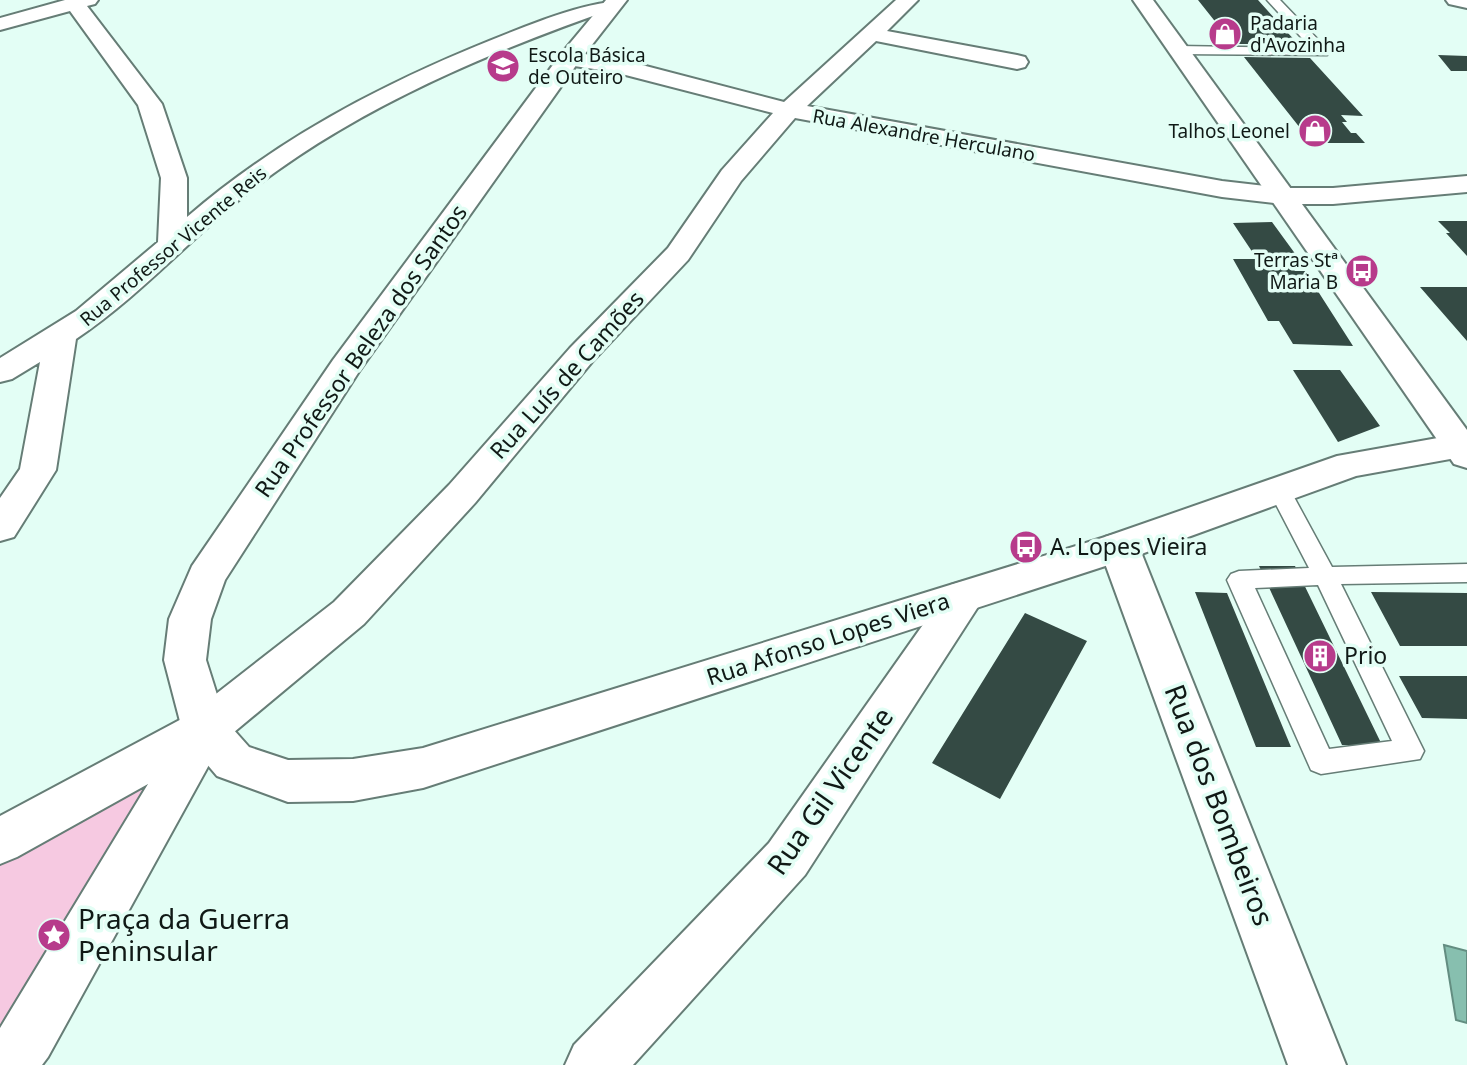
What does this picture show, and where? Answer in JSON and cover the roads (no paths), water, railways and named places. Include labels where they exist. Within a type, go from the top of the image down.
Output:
[{"type":"street","name":"Rua Luís de Camões","points":[[205,729],[349,613],[462,494],[581,355],[678,254],[731,176],[789,110],[908,0]]},
{"type":"street","points":[[1143,0],[1464,451]]},
{"type":"street","points":[[1456,0],[1467,2]]},
{"type":"street","name":"Rua Professor Beleza dos Santos","points":[[205,729],[185,660],[190,619],[206,578],[345,367],[569,59],[616,1]]},
{"type":"street","name":"Rua Professor Vicente Reis","points":[[0,372],[61,337],[97,310],[211,209],[251,178],[356,112],[503,44],[616,1]]},
{"type":"street","points":[[0,24],[81,2],[150,104],[174,178],[172,246]]},
{"type":"street","points":[[870,34],[1017,62]]},
{"type":"street","name":"Rua Alexandre Herculano","points":[[569,59],[615,65],[789,110],[1222,189],[1282,196],[1333,196],[1467,184]]},
{"type":"street","points":[[0,527],[38,470],[61,337]]},
{"type":"street","name":"Rua Afonso Lopes Viera","points":[[205,729],[233,762],[288,781],[353,780],[411,770],[1119,547],[1350,465],[1464,451]]},
{"type":"street","name":"Rua dos Bombeiros","points":[[1119,547],[1317,1065]]},
{"type":"street","name":"Rua Gil Vicente","points":[[593,1065],[787,859],[965,596]]},
{"type":"street","points":[[0,841],[205,729]]},
{"type":"street","points":[[8,1065],[28,1037],[205,729]]},
{"type":"lane","points":[[1178,50],[1322,52],[1273,0]]},
{"type":"lane","points":[[1280,491],[1325,576],[1410,751],[1321,762],[1239,580],[1325,576],[1467,574]]},
{"type":"place","name":"Padaria d'Avozinha","points":[[1225,34]]},
{"type":"place","name":"Escola Básica de Outeiro","points":[[503,66]]},
{"type":"place","name":"Talhos Leonel","points":[[1315,131]]},
{"type":"place","name":"Terras Stª Maria B","points":[[1362,271]]},
{"type":"place","name":"A. Lopes Vieira","points":[[1026,547]]},
{"type":"place","name":"Prio","points":[[1320,656]]},
{"type":"place","name":"Praça da Guerra Peninsular","points":[[54,935]]}]
